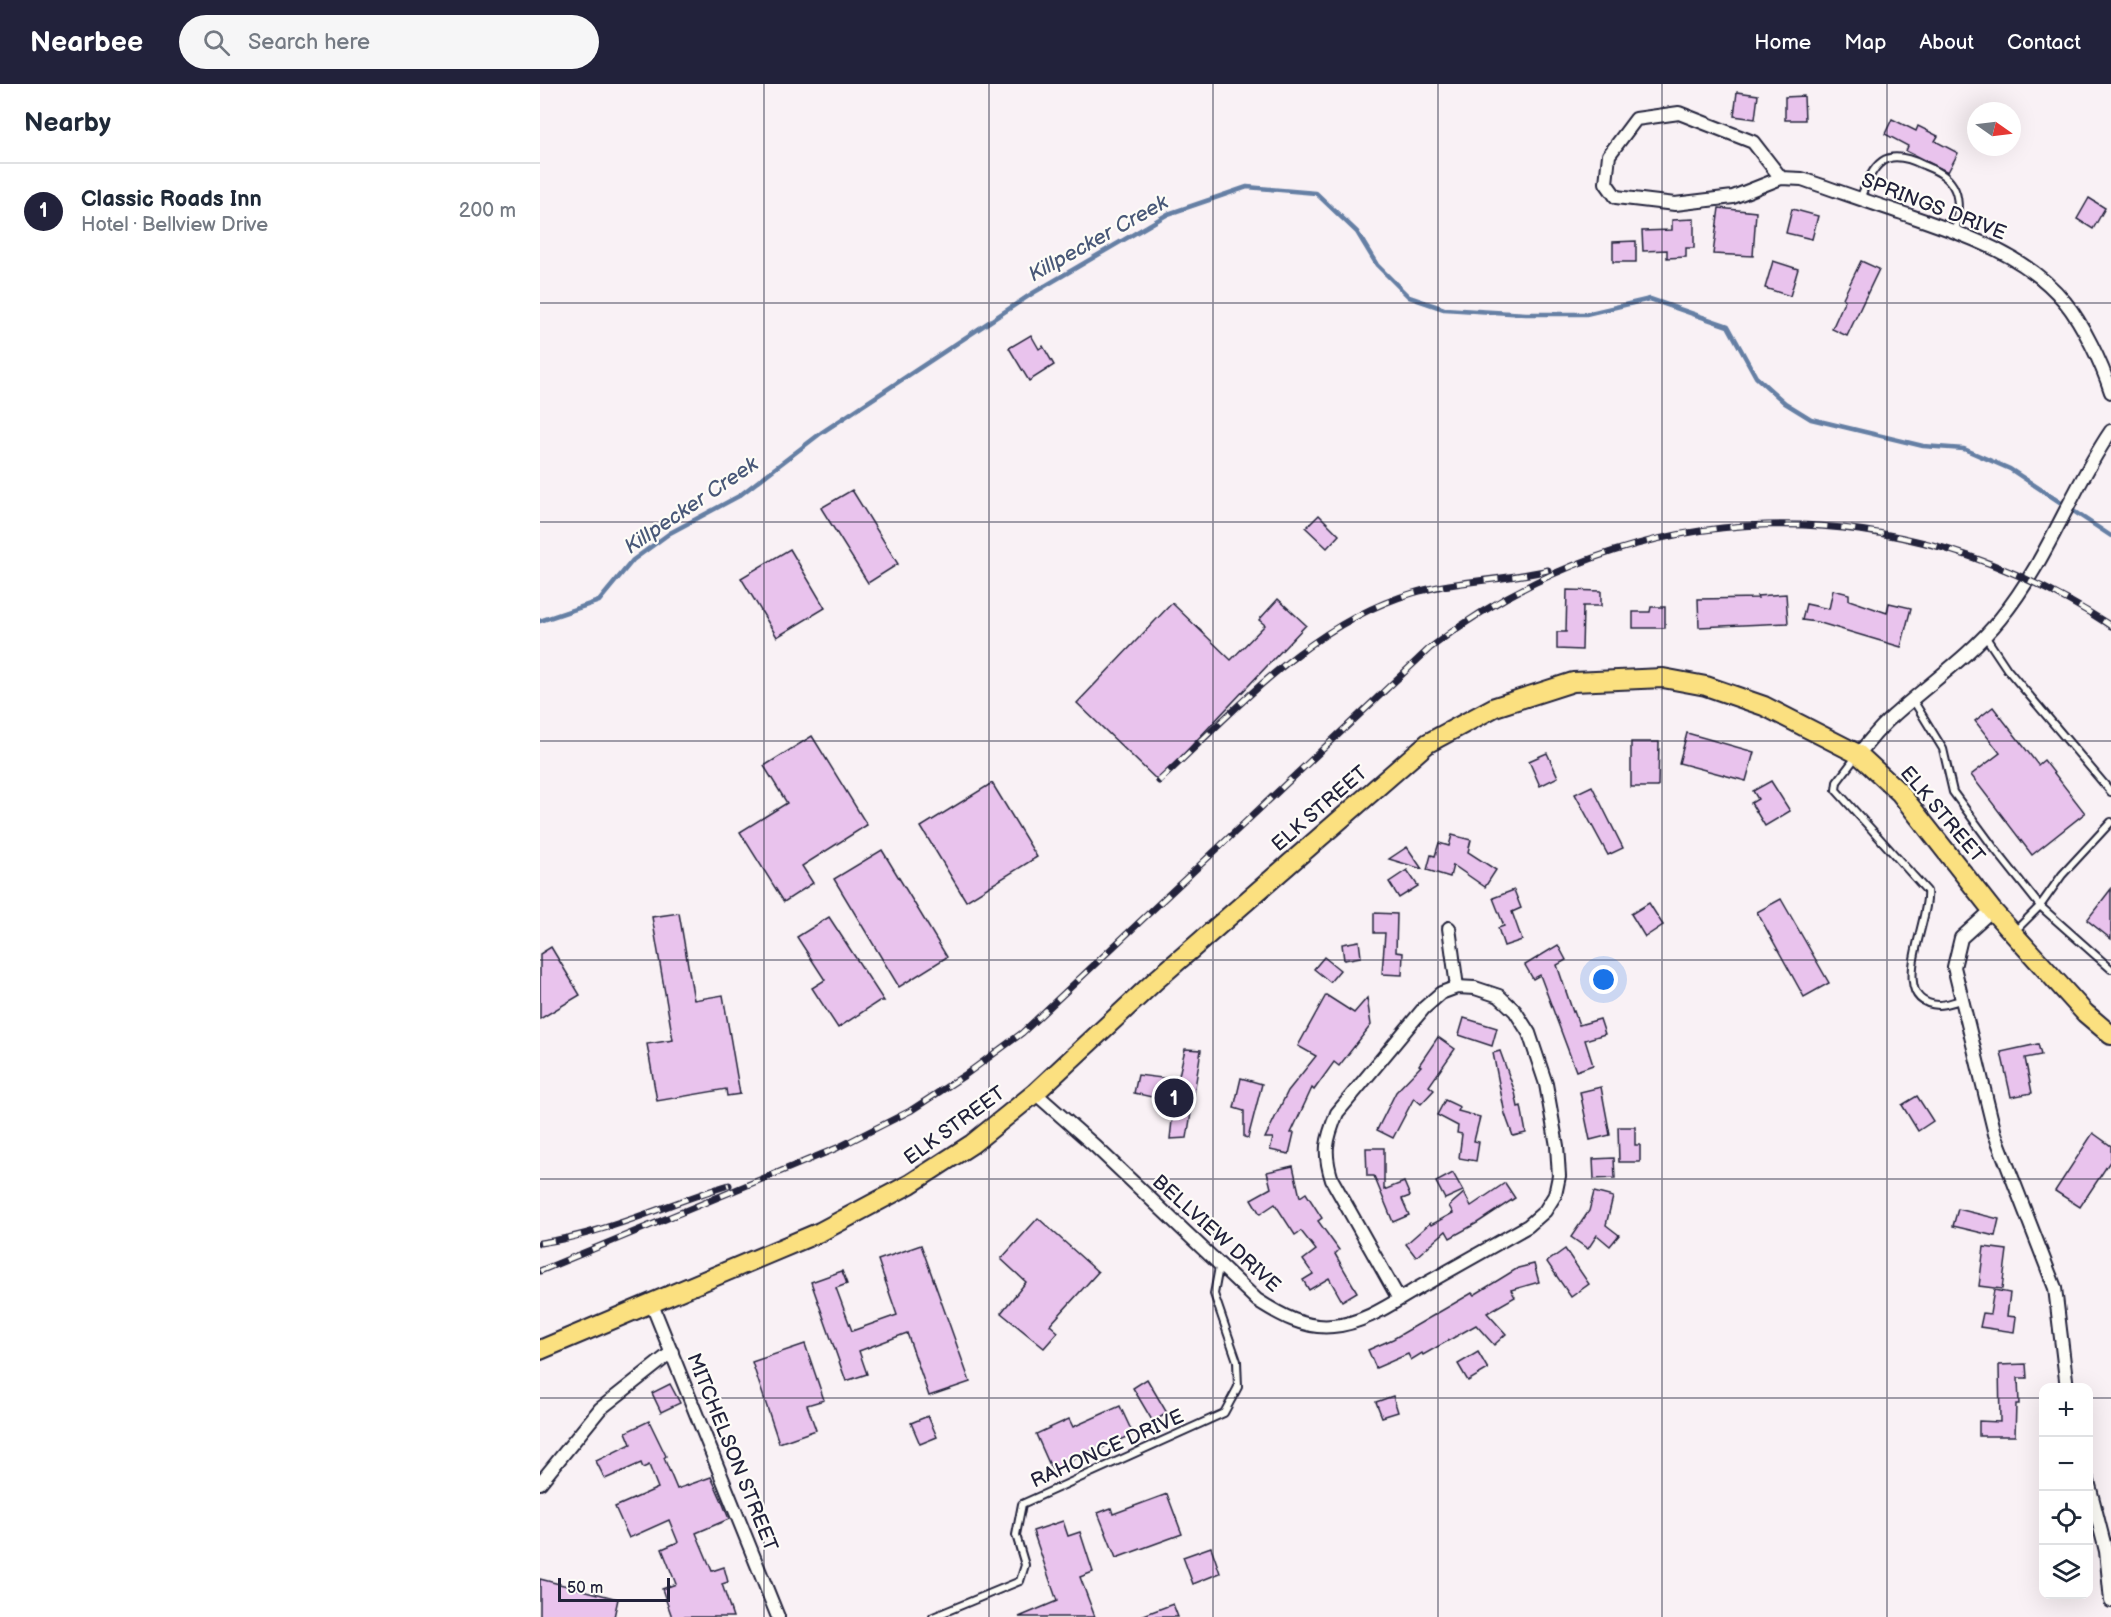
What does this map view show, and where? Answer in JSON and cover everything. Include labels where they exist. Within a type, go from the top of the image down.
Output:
[{"type":"main road","name":"ELK STREET","points":[[540,1350],[820,1232],[910,1184],[972,1144],[1035,1092],[1155,981],[1428,743],[1495,707],[1573,682],[1663,678],[1706,686],[1764,706],[1858,754],[1900,793],[1992,910],[2085,1013],[2111,1035]]},
{"type":"street","name":"SPRINGS DRIVE","points":[[1781,178],[1753,142],[1679,113],[1636,119],[1609,155],[1606,183],[1616,197],[1675,204],[1733,197],[1781,178],[1802,179],[1956,231],[2014,258],[2043,280],[2066,303],[2087,338],[2106,376],[2111,392]]},
{"type":"street","points":[[1858,754],[1890,718],[1962,658],[2000,620],[2028,580],[2080,481],[2111,431]]},
{"type":"street","points":[[1992,910],[1961,939],[1954,967],[1995,1134],[2055,1288],[2066,1383]]},
{"type":"street","points":[[1399,1299],[1332,1180],[1325,1159],[1328,1133],[1337,1113],[1424,1008],[1441,993],[1457,987],[1449,928]]},
{"type":"street","name":"BELLVIEW DRIVE","points":[[1035,1092],[1095,1146],[1219,1267],[1257,1300],[1285,1318],[1307,1324],[1333,1326],[1358,1321],[1528,1226],[1545,1211],[1555,1195],[1559,1176],[1557,1146],[1546,1084],[1529,1033],[1515,1011],[1499,996],[1475,987],[1457,987]]},
{"type":"street","name":"MITCHELSON STREET","points":[[651,1302],[778,1617]]},
{"type":"street","points":[[540,1484],[600,1409],[672,1352]]},
{"type":"street","points":[[2091,1491],[2106,1551],[2111,1601]]},
{"type":"lane","points":[[1860,199],[1869,177],[1879,163],[1892,157],[1908,157],[1945,174],[1958,202],[1956,231]]},
{"type":"lane","points":[[1984,635],[2007,669],[2111,792]]},
{"type":"lane","points":[[1912,699],[1943,749],[1953,792],[2040,906],[2111,969]]},
{"type":"lane","points":[[1858,754],[1837,782],[1836,790],[1927,891],[1927,907],[1913,959],[1912,972],[1916,993],[1929,1003],[1941,1005],[1962,1000]]},
{"type":"lane","points":[[2013,932],[2040,906],[2062,876],[2111,822]]},
{"type":"lane","name":"RAHONCE DRIVE","points":[[933,1617],[1020,1581],[1025,1564],[1016,1535],[1022,1504],[1224,1413],[1238,1387],[1237,1361],[1214,1294],[1219,1267]]},
{"type":"building","points":[[1737,92],[1758,95],[1755,119],[1734,116]]},
{"type":"building","points":[[1804,96],[1805,120],[1785,120],[1785,97]]},
{"type":"building","points":[[1892,119],[1916,131],[1918,126],[1938,136],[1935,141],[1958,153],[1948,172],[1906,151],[1908,146],[1885,134]]},
{"type":"building","points":[[2089,198],[2105,208],[2093,229],[2077,219]]},
{"type":"building","points":[[1719,208],[1756,212],[1753,256],[1713,254]]},
{"type":"building","points":[[1792,209],[1818,216],[1812,239],[1786,233]]},
{"type":"building","points":[[1694,219],[1694,248],[1686,248],[1686,257],[1667,258],[1667,250],[1643,251],[1642,231],[1672,230],[1672,220]]},
{"type":"building","points":[[1636,241],[1636,262],[1613,262],[1613,242]]},
{"type":"building","points":[[1773,261],[1798,269],[1790,296],[1765,288]]},
{"type":"building","points":[[1861,261],[1879,269],[1847,336],[1832,329],[1845,300],[1843,298]]},
{"type":"building","points":[[1031,335],[1039,349],[1043,346],[1054,365],[1029,381],[1009,348]]},
{"type":"building","points":[[852,490],[898,564],[868,583],[821,508]]},
{"type":"building","points":[[1319,515],[1339,535],[1327,548],[1306,528]]},
{"type":"building","points":[[790,549],[825,608],[777,637],[741,578]]},
{"type":"building","points":[[1567,590],[1601,591],[1601,606],[1583,606],[1582,650],[1557,649],[1557,632],[1566,632]]},
{"type":"building","points":[[1833,590],[1849,594],[1849,600],[1887,613],[1889,603],[1911,608],[1901,647],[1817,622],[1802,620],[1806,604],[1829,609]]},
{"type":"building","points":[[1786,594],[1788,623],[1699,627],[1698,599],[1758,598],[1757,596]]},
{"type":"building","points":[[1278,599],[1306,625],[1158,781],[1077,703],[1172,603],[1231,660],[1265,625],[1259,620]]},
{"type":"building","points":[[1651,607],[1665,607],[1665,628],[1633,628],[1633,612],[1650,612]]},
{"type":"building","points":[[1993,707],[2038,765],[2044,760],[2085,813],[2032,855],[1971,775],[2000,753],[1975,721]]},
{"type":"building","points":[[1687,733],[1754,752],[1746,781],[1679,763]]},
{"type":"building","points":[[812,736],[867,825],[802,866],[813,883],[784,902],[740,832],[787,803],[764,766]]},
{"type":"building","points":[[1631,742],[1659,742],[1658,787],[1631,787]]},
{"type":"building","points":[[1547,753],[1558,777],[1540,786],[1529,761]]},
{"type":"building","points":[[1771,781],[1790,811],[1765,826],[1751,803],[1758,799],[1753,791]]},
{"type":"building","points":[[992,783],[1037,857],[966,901],[921,827]]},
{"type":"building","points":[[1592,786],[1623,848],[1608,855],[1575,794]]},
{"type":"building","points":[[1452,835],[1471,840],[1468,852],[1496,870],[1485,887],[1453,865],[1450,877],[1427,870],[1431,855],[1435,856],[1439,843],[1449,846]]},
{"type":"building","points":[[1407,847],[1422,869],[1389,859]]},
{"type":"building","points":[[882,850],[947,957],[899,987],[834,879]]},
{"type":"building","points":[[1407,870],[1418,886],[1399,898],[1389,882]]},
{"type":"building","points":[[2111,889],[2111,939],[2087,920]]},
{"type":"building","points":[[1514,890],[1521,908],[1512,912],[1522,940],[1504,946],[1498,928],[1504,926],[1493,898]]},
{"type":"building","points":[[1781,899],[1829,983],[1804,997],[1757,912]]},
{"type":"building","points":[[1649,903],[1663,925],[1645,937],[1631,914]]},
{"type":"building","points":[[679,913],[694,1000],[723,995],[740,1094],[727,1096],[726,1089],[657,1101],[647,1044],[673,1040],[652,917]]},
{"type":"building","points":[[1374,913],[1397,914],[1396,952],[1403,953],[1402,975],[1382,974],[1385,933],[1374,933]]},
{"type":"building","points":[[829,917],[884,1001],[879,1001],[838,1028],[812,988],[825,980],[797,937]]},
{"type":"building","points":[[1359,941],[1361,957],[1344,960],[1342,944]]},
{"type":"building","points":[[1558,945],[1566,960],[1557,965],[1579,1025],[1600,1019],[1605,1034],[1585,1040],[1593,1065],[1576,1071],[1540,975],[1533,979],[1525,965]]},
{"type":"building","points":[[551,947],[580,995],[540,1019],[540,954]]},
{"type":"building","points":[[1324,957],[1340,970],[1330,982],[1314,969]]},
{"type":"building","points":[[1326,995],[1354,1013],[1367,998],[1371,1025],[1339,1066],[1334,1062],[1314,1090],[1312,1088],[1291,1133],[1294,1133],[1289,1154],[1270,1150],[1273,1138],[1265,1138],[1288,1091],[1316,1056],[1298,1046]]},
{"type":"building","points":[[1464,1018],[1497,1028],[1492,1046],[1459,1035]]},
{"type":"building","points":[[1438,1037],[1455,1049],[1429,1086],[1434,1090],[1421,1104],[1414,1098],[1393,1138],[1377,1130],[1396,1092],[1421,1066],[1419,1065]]},
{"type":"building","points":[[2038,1044],[2041,1055],[2025,1058],[2032,1093],[2011,1097],[2001,1052]]},
{"type":"building","points":[[1185,1049],[1201,1050],[1187,1138],[1170,1139],[1174,1102],[1134,1093],[1138,1075],[1178,1080]]},
{"type":"building","points":[[1500,1051],[1518,1107],[1521,1106],[1526,1133],[1513,1136],[1505,1114],[1493,1053]]},
{"type":"building","points":[[1241,1078],[1262,1084],[1248,1138],[1244,1137],[1244,1111],[1234,1108]]},
{"type":"building","points":[[1601,1087],[1610,1135],[1590,1140],[1580,1092]]},
{"type":"building","points":[[1917,1096],[1933,1121],[1918,1131],[1902,1105]]},
{"type":"building","points":[[1445,1100],[1460,1107],[1458,1111],[1480,1117],[1474,1141],[1479,1142],[1476,1161],[1459,1158],[1462,1134],[1457,1133],[1458,1126],[1437,1115]]},
{"type":"building","points":[[1618,1127],[1635,1127],[1635,1145],[1640,1145],[1640,1162],[1619,1162]]},
{"type":"building","points":[[2093,1133],[2111,1146],[2111,1160],[2080,1207],[2055,1191]]},
{"type":"building","points":[[1366,1148],[1384,1148],[1384,1190],[1404,1182],[1410,1196],[1402,1199],[1409,1215],[1393,1222],[1374,1176],[1367,1176]]},
{"type":"building","points":[[1614,1158],[1615,1178],[1594,1179],[1593,1159]]},
{"type":"building","points":[[1293,1166],[1300,1197],[1306,1193],[1322,1218],[1318,1221],[1339,1250],[1335,1254],[1357,1292],[1342,1301],[1329,1278],[1309,1290],[1303,1280],[1313,1274],[1303,1260],[1316,1250],[1301,1231],[1295,1235],[1275,1204],[1260,1214],[1251,1199],[1271,1188],[1267,1172]]},
{"type":"building","points":[[1453,1173],[1463,1191],[1445,1199],[1436,1182]]},
{"type":"building","points":[[1505,1183],[1515,1198],[1477,1223],[1450,1238],[1446,1231],[1416,1257],[1406,1244],[1430,1223],[1431,1225],[1453,1213],[1449,1206],[1464,1193],[1471,1206]]},
{"type":"building","points":[[1594,1192],[1613,1197],[1606,1225],[1619,1235],[1610,1246],[1597,1235],[1588,1249],[1571,1237],[1589,1211]]},
{"type":"building","points":[[1958,1209],[1999,1219],[1995,1236],[1953,1226]]},
{"type":"building","points":[[1038,1218],[1098,1272],[1050,1325],[1058,1332],[1044,1348],[1001,1313],[1026,1282],[1001,1259]]},
{"type":"building","points":[[921,1245],[970,1382],[929,1396],[907,1333],[859,1351],[867,1374],[846,1381],[811,1282],[842,1271],[847,1284],[836,1288],[852,1331],[897,1315],[878,1260]]},
{"type":"building","points":[[1984,1247],[2007,1250],[2002,1289],[1979,1286]]},
{"type":"building","points":[[1565,1249],[1589,1284],[1571,1297],[1547,1262]]},
{"type":"building","points":[[1534,1264],[1539,1282],[1511,1290],[1515,1297],[1487,1313],[1506,1334],[1494,1345],[1476,1325],[1423,1355],[1422,1353],[1411,1360],[1408,1354],[1376,1368],[1368,1350],[1393,1339],[1472,1293],[1474,1295],[1518,1268]]},
{"type":"building","points":[[1994,1290],[2010,1293],[2007,1316],[2016,1317],[2014,1332],[1980,1327],[1983,1313],[1990,1314]]},
{"type":"building","points":[[805,1344],[824,1400],[807,1405],[816,1430],[779,1443],[752,1362]]},
{"type":"building","points":[[1478,1352],[1488,1369],[1468,1381],[1458,1364]]},
{"type":"building","points":[[2026,1364],[2027,1378],[2018,1378],[2019,1404],[2016,1404],[2015,1436],[1979,1436],[1979,1421],[2000,1422],[1999,1365]]},
{"type":"building","points":[[1147,1379],[1167,1413],[1153,1422],[1133,1388]]},
{"type":"building","points":[[670,1384],[680,1403],[661,1412],[652,1393]]},
{"type":"building","points":[[1393,1396],[1398,1412],[1382,1417],[1376,1402]]},
{"type":"building","points":[[1120,1406],[1133,1434],[1102,1448],[1101,1446],[1052,1470],[1036,1434],[1069,1419],[1073,1427]]},
{"type":"building","points":[[928,1416],[937,1437],[920,1444],[911,1423]]},
{"type":"building","points":[[649,1421],[666,1456],[664,1458],[677,1489],[711,1477],[721,1499],[729,1519],[696,1533],[712,1571],[724,1567],[728,1582],[722,1584],[733,1617],[672,1617],[662,1589],[676,1584],[662,1549],[678,1542],[669,1520],[629,1538],[615,1507],[658,1488],[649,1465],[643,1468],[641,1463],[605,1479],[596,1461],[631,1444],[626,1432]]},
{"type":"building","points":[[1167,1494],[1182,1534],[1116,1558],[1098,1513],[1111,1508],[1113,1514]]},
{"type":"building","points":[[1063,1521],[1068,1536],[1080,1532],[1093,1572],[1080,1577],[1095,1617],[1019,1617],[1057,1601],[1033,1531]]},
{"type":"building","points":[[1211,1547],[1220,1573],[1193,1584],[1183,1557]]},
{"type":"building","points":[[540,1579],[618,1599],[614,1617],[540,1617]]},
{"type":"building","points":[[1173,1604],[1178,1617],[1141,1617],[1141,1616]]},
{"type":"waterway","name":"Killpecker Creek","points":[[540,621],[599,601],[633,560],[670,533],[739,496],[821,433],[1033,293],[1168,214],[1247,187],[1316,193],[1357,232],[1377,265],[1409,297],[1444,309],[1526,314],[1586,314],[1650,299],[1728,326],[1756,377],[1785,403],[1811,419],[1923,446],[1964,449],[2010,469],[2111,536]]},
{"type":"railway","points":[[540,1271],[837,1148],[910,1111],[965,1075],[1022,1033],[1430,648],[1510,596],[1593,558],[1679,534],[1767,525],[1855,529],[1942,548],[2028,580],[2111,626]]},
{"type":"railway","points":[[1159,781],[1276,672],[1307,647],[1340,625],[1375,607],[1413,593],[1446,585],[1548,570]]},
{"type":"railway","points":[[540,1243],[612,1226],[729,1185]]},
{"type":"place","name":"Classic Roads Inn","points":[[1174,1098]]}]
